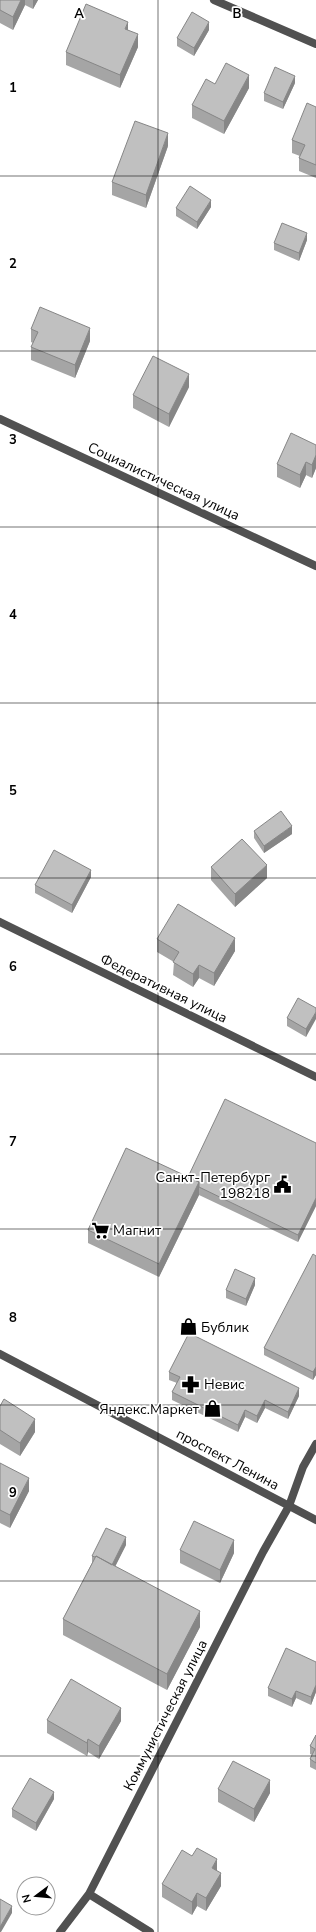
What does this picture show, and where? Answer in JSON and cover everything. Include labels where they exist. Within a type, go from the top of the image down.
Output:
[{"type":"street","points":[[214,0],[316,44]]},
{"type":"street","name":"Социалистическая улица","points":[[0,419],[316,566]]},
{"type":"street","name":"Федеративная улица","points":[[0,922],[316,1077]]},
{"type":"street","name":"проспект Ленина","points":[[0,1354],[316,1520]]},
{"type":"street","name":"Коммунистическая улица","points":[[60,1932],[89,1894],[262,1552],[289,1506],[304,1467],[316,1444]]},
{"type":"street","points":[[89,1894],[150,1932]]},
{"type":"building","points":[[0,0],[21,0],[13,17],[0,10]]},
{"type":"building","points":[[86,4],[128,22],[125,29],[138,34],[120,75],[66,52]]},
{"type":"building","points":[[192,12],[209,22],[194,48],[177,38]]},
{"type":"building","points":[[226,63],[249,75],[224,121],[192,105],[206,79],[215,84]]},
{"type":"building","points":[[275,67],[295,76],[283,102],[264,93]]},
{"type":"building","points":[[307,103],[316,107],[316,165],[299,158],[305,145],[292,140]]},
{"type":"building","points":[[135,121],[168,133],[146,195],[112,182]]},
{"type":"building","points":[[190,186],[211,200],[197,222],[176,208]]},
{"type":"building","points":[[282,223],[307,233],[299,253],[274,243]]},
{"type":"building","points":[[40,307],[90,328],[75,365],[31,347],[38,332],[31,329]]},
{"type":"building","points":[[153,356],[189,374],[169,414],[133,395]]},
{"type":"building","points":[[291,433],[316,445],[316,455],[312,465],[306,462],[300,475],[277,464]]},
{"type":"building","points":[[281,811],[292,826],[264,846],[254,831]]},
{"type":"building","points":[[242,839],[267,865],[235,894],[211,867]]},
{"type":"building","points":[[54,850],[91,870],[72,905],[35,885]]},
{"type":"building","points":[[178,904],[235,938],[214,973],[199,965],[193,974],[173,962],[179,952],[157,939]]},
{"type":"building","points":[[298,998],[316,1008],[316,1012],[306,1029],[287,1018]]},
{"type":"building","points":[[225,1099],[316,1143],[316,1198],[298,1235],[199,1187],[199,1182],[188,1177]]},
{"type":"building","points":[[126,1148],[199,1182],[159,1264],[88,1230]]},
{"type":"building","points":[[313,1254],[316,1256],[316,1367],[313,1372],[264,1348]]},
{"type":"building","points":[[235,1269],[255,1278],[246,1299],[226,1290]]},
{"type":"building","points":[[189,1333],[299,1388],[288,1412],[265,1400],[257,1416],[245,1410],[238,1425],[172,1392],[180,1377],[169,1372]]},
{"type":"building","points":[[4,1399],[35,1419],[20,1443],[0,1430],[0,1406]]},
{"type":"building","points":[[0,1463],[29,1478],[10,1515],[0,1510]]},
{"type":"building","points":[[194,1521],[234,1540],[220,1570],[180,1550]]},
{"type":"building","points":[[106,1528],[126,1537],[112,1565],[96,1556],[92,1556]]},
{"type":"building","points":[[96,1556],[200,1611],[167,1674],[63,1619]]},
{"type":"building","points":[[286,1648],[316,1662],[316,1685],[311,1697],[296,1691],[292,1699],[268,1688]]},
{"type":"building","points":[[71,1679],[121,1708],[99,1746],[88,1739],[87,1743],[47,1720]]},
{"type":"building","points":[[316,1735],[316,1763],[310,1759],[315,1749],[310,1746]]},
{"type":"building","points":[[233,1761],[270,1780],[254,1809],[218,1789]]},
{"type":"building","points":[[30,1778],[54,1792],[36,1823],[12,1809]]},
{"type":"building","points":[[197,1848],[217,1859],[212,1868],[221,1873],[206,1898],[197,1893],[192,1902],[162,1884],[182,1850],[192,1856]]},
{"type":"building","points":[[0,1899],[12,1906],[0,1927]]},
{"type":"place","name":"Санкт-Петербург 198218","points":[[283,1185]]},
{"type":"place","name":"Магнит","points":[[100,1230]]},
{"type":"place","name":"Бублик","points":[[188,1327]]},
{"type":"place","name":"Невис","points":[[191,1384]]},
{"type":"place","name":"Яндекс.Маркет","points":[[212,1409]]}]
